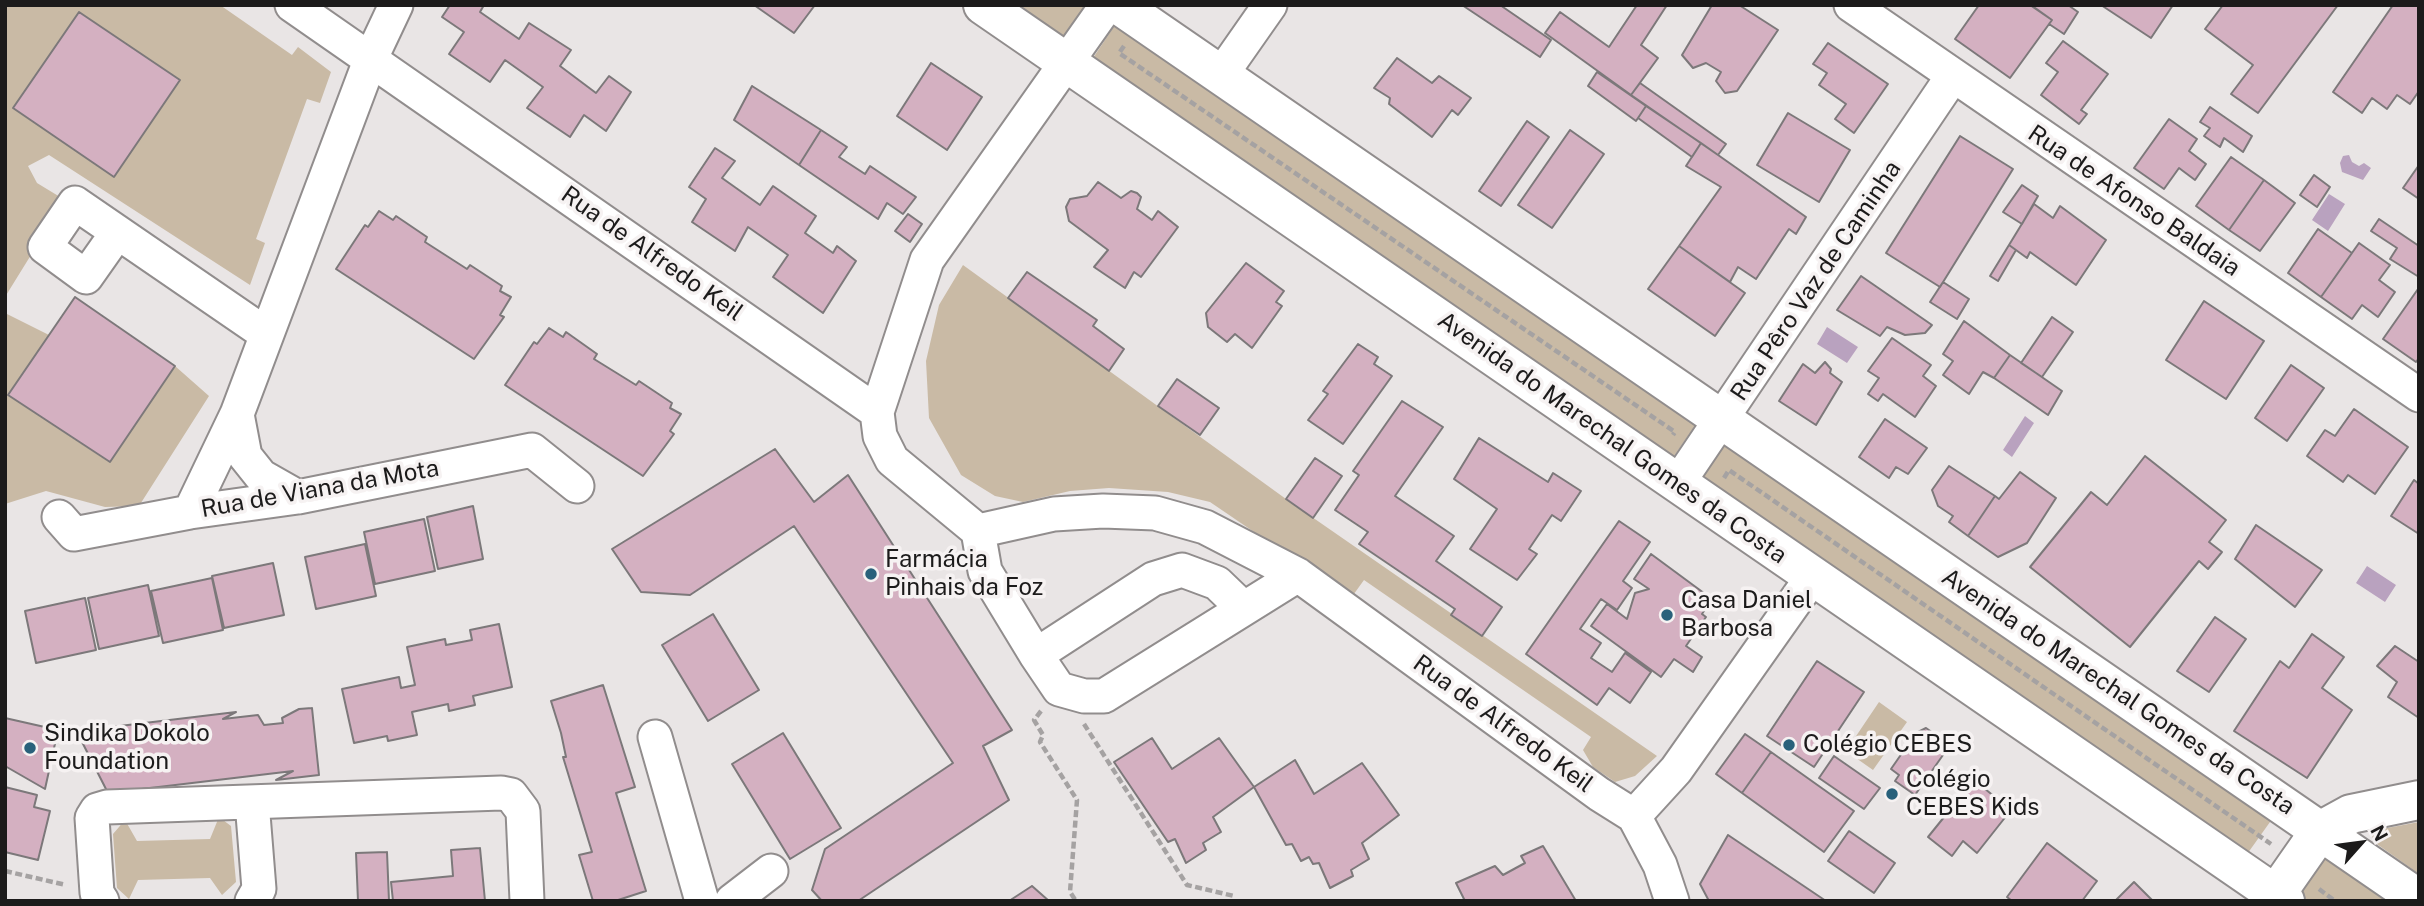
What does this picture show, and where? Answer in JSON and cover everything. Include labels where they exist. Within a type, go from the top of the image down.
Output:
[{"type":"main road","name":"Avenida do Marechal Gomes da Costa","points":[[983,5],[2279,899],[2320,831]]},
{"type":"main road","name":"Avenida do Marechal Gomes da Costa","points":[[1120,20],[1221,75],[2419,899]]},
{"type":"main road","points":[[2320,831],[2351,814],[2419,800]]},
{"type":"street","name":"Rua de Alfredo Keil","points":[[292,5],[877,412]]},
{"type":"street","points":[[190,512],[237,414],[371,58],[396,5]]},
{"type":"street","points":[[1107,5],[927,260],[877,412],[880,436],[892,460],[978,531],[985,571],[1036,655],[1072,692],[1104,696],[1298,575]]},
{"type":"street","points":[[1221,75],[1270,5]]},
{"type":"street","name":"Rua de Afonso Baldaia","points":[[1852,5],[1952,77],[2419,395]]},
{"type":"street","name":"Rua Pêro Vaz de Caminha","points":[[1678,483],[1952,77]]},
{"type":"street","points":[[117,233],[265,334]]},
{"type":"street","points":[[237,414],[245,456],[261,476],[298,497]]},
{"type":"street","name":"Rua de Viana da Mota","points":[[59,517],[74,534],[190,512],[298,497],[531,450],[577,486]]},
{"type":"street","name":"Rua de Alfredo Keil","points":[[978,531],[1054,514],[1102,511],[1155,513],[1205,527],[1298,575],[1599,794],[1634,816],[1660,865],[1672,901]]},
{"type":"street","points":[[1036,655],[1153,579],[1182,570],[1217,583],[1243,608]]},
{"type":"street","points":[[1634,816],[1676,770],[1813,576]]},
{"type":"street","points":[[655,737],[702,901]]},
{"type":"street","points":[[100,897],[92,818],[97,810],[107,807],[511,795],[523,811],[525,821],[527,901]]},
{"type":"street","points":[[252,802],[259,889],[252,901]]},
{"type":"street","points":[[732,901],[771,871]]},
{"type":"path","points":[[1120,20],[1128,41],[1119,53],[1675,432],[1671,439]]},
{"type":"path","points":[[1721,482],[1729,470],[2271,844]]},
{"type":"path","points":[[1076,901],[1070,892],[1077,800],[1040,742],[1043,735],[1034,719],[1072,692],[1084,725],[1187,885],[1234,896]]},
{"type":"path","points":[[5,870],[100,897]]},
{"type":"shaded area","points":[[5,5],[220,5],[292,55],[298,47],[331,72],[320,103],[307,99],[256,239],[265,243],[250,285],[49,155],[28,166],[37,183],[65,200],[5,297]]},
{"type":"shaded area","points":[[1005,5],[1086,5],[1063,40]]},
{"type":"shaded area","points":[[1117,22],[1699,420],[1670,462],[1091,61]]},
{"type":"shaded area","points":[[2349,155],[2352,162],[2359,166],[2364,163],[2371,168],[2363,180],[2342,172],[2340,163],[2343,156]]},
{"type":"shaded area","points":[[2329,194],[2345,204],[2328,231],[2312,220]]},
{"type":"shaded area","points":[[963,265],[1286,499],[1657,756],[1635,776],[1615,782],[1593,767],[1583,750],[1591,737],[1364,580],[1351,598],[1210,502],[1168,492],[1109,488],[1070,491],[1023,502],[995,496],[961,475],[929,418],[926,361],[939,305]]},
{"type":"shaded area","points":[[5,313],[49,335],[8,395],[109,462],[175,366],[209,396],[139,506],[105,507],[46,491],[5,504]]},
{"type":"shaded area","points":[[1827,327],[1858,347],[1847,363],[1817,344]]},
{"type":"shaded area","points":[[2025,416],[2034,423],[2012,457],[2003,450]]},
{"type":"shaded area","points":[[1726,438],[2275,815],[2245,857],[1697,481]]},
{"type":"shaded area","points":[[2367,566],[2396,585],[2385,602],[2356,583]]},
{"type":"shaded area","points":[[1879,702],[1907,722],[1873,770],[1846,751]]},
{"type":"shaded area","points":[[219,817],[231,826],[236,882],[222,895],[210,878],[138,880],[129,899],[117,888],[113,834],[125,820],[137,841],[210,839]]},
{"type":"shaded area","points":[[2419,822],[2419,874],[2374,842],[2372,835],[2377,830]]},
{"type":"shaded area","points":[[2324,850],[2398,901],[2308,901],[2295,892]]},
{"type":"building","points":[[450,5],[484,5],[480,12],[519,39],[529,23],[571,50],[560,66],[596,93],[609,76],[631,92],[606,131],[584,115],[570,137],[527,108],[543,87],[505,60],[490,82],[449,54],[464,32],[442,17]]},
{"type":"building","points":[[754,5],[815,5],[794,33]]},
{"type":"building","points":[[1462,5],[1500,5],[1551,40],[1540,57]]},
{"type":"building","points":[[1637,5],[1667,5],[1641,45],[1658,58],[1631,95],[1545,33],[1560,12],[1609,47]]},
{"type":"building","points":[[1712,5],[1739,5],[1778,30],[1737,91],[1725,93],[1716,81],[1721,72],[1706,63],[1693,68],[1682,55]]},
{"type":"building","points":[[1979,5],[2031,5],[2052,20],[2010,78],[1955,39]]},
{"type":"building","points":[[2030,5],[2068,5],[2078,12],[2064,34],[2049,24],[2052,20]]},
{"type":"building","points":[[2101,5],[2173,5],[2151,38]]},
{"type":"building","points":[[2223,5],[2338,5],[2258,113],[2231,94],[2253,65],[2205,29]]},
{"type":"building","points":[[2393,5],[2419,5],[2419,91],[2410,104],[2397,95],[2387,109],[2372,98],[2362,113],[2333,92]]},
{"type":"building","points":[[79,12],[180,80],[114,177],[13,108]]},
{"type":"building","points":[[2063,41],[2108,74],[2081,110],[2087,114],[2079,124],[2041,95],[2058,72],[2046,63]]},
{"type":"building","points":[[1828,43],[1888,84],[1854,133],[1835,119],[1846,104],[1819,85],[1827,73],[1813,64]]},
{"type":"building","points":[[1397,58],[1432,83],[1439,76],[1471,98],[1458,115],[1452,110],[1432,137],[1389,104],[1390,98],[1374,88]]},
{"type":"building","points":[[931,63],[982,97],[947,150],[897,116]]},
{"type":"building","points":[[1597,72],[1646,106],[1636,121],[1588,86]]},
{"type":"building","points":[[1640,83],[1726,144],[1718,155],[1631,95]]},
{"type":"building","points":[[752,86],[821,130],[799,165],[734,120]]},
{"type":"building","points":[[1646,106],[1701,143],[1692,157],[1638,118]]},
{"type":"building","points":[[2210,107],[2252,136],[2243,152],[2224,138],[2220,147],[2204,136],[2210,128],[2200,122]]},
{"type":"building","points":[[1788,113],[1850,150],[1819,202],[1757,165]]},
{"type":"building","points":[[2169,119],[2197,139],[2189,151],[2206,164],[2195,180],[2179,168],[2164,189],[2134,168]]},
{"type":"building","points":[[1527,121],[1549,137],[1501,206],[1479,191]]},
{"type":"building","points":[[821,130],[847,147],[839,157],[865,174],[870,166],[916,197],[903,214],[887,203],[878,219],[799,165]]},
{"type":"building","points":[[1570,130],[1604,154],[1552,228],[1518,205]]},
{"type":"building","points":[[1960,136],[2013,169],[1940,287],[1886,253]]},
{"type":"building","points":[[1701,143],[1806,217],[1796,234],[1789,229],[1756,279],[1738,267],[1730,282],[1679,246],[1721,187],[1686,166]]},
{"type":"building","points":[[715,148],[735,161],[722,178],[760,205],[773,186],[816,216],[805,233],[833,253],[837,246],[856,261],[823,313],[773,277],[788,255],[748,227],[735,251],[692,222],[706,199],[689,187]]},
{"type":"building","points":[[2231,157],[2264,180],[2229,230],[2196,206]]},
{"type":"building","points":[[2419,165],[2419,199],[2403,188]]},
{"type":"building","points":[[2314,175],[2330,187],[2317,207],[2300,195]]},
{"type":"building","points":[[2264,180],[2295,203],[2260,251],[2229,230]]},
{"type":"building","points":[[1098,182],[1121,198],[1131,191],[1137,193],[1141,197],[1137,209],[1152,220],[1158,211],[1178,227],[1141,277],[1134,272],[1125,288],[1094,267],[1108,250],[1069,221],[1066,207],[1070,199],[1087,196]]},
{"type":"building","points":[[2022,185],[2038,196],[2022,224],[2003,212]]},
{"type":"building","points":[[2034,204],[2053,218],[2060,206],[2106,240],[2076,285],[2030,252],[2027,258],[2009,245]]},
{"type":"building","points":[[379,211],[393,220],[396,216],[427,237],[425,242],[467,269],[470,265],[502,286],[500,291],[511,297],[500,315],[504,317],[474,359],[336,269],[365,225],[368,227]]},
{"type":"building","points":[[908,214],[922,224],[910,242],[895,231]]},
{"type":"building","points":[[2379,219],[2419,246],[2419,277],[2390,259],[2397,248],[2371,231]]},
{"type":"building","points":[[2318,229],[2352,253],[2321,297],[2288,273]]},
{"type":"building","points":[[2359,243],[2390,265],[2379,280],[2395,292],[2378,317],[2362,305],[2352,319],[2321,297]]},
{"type":"building","points":[[2009,245],[2016,250],[1998,281],[1990,276]]},
{"type":"building","points":[[1679,246],[1745,293],[1715,336],[1648,289]]},
{"type":"building","points":[[1246,263],[1284,291],[1276,302],[1282,306],[1252,348],[1235,334],[1227,342],[1208,327],[1206,313]]},
{"type":"building","points":[[1027,272],[1097,320],[1093,326],[1124,349],[1109,371],[1008,298]]},
{"type":"building","points":[[1861,276],[1932,325],[1925,333],[1905,335],[1887,327],[1880,336],[1837,310]]},
{"type":"building","points":[[1943,282],[1969,299],[1957,319],[1930,302]]},
{"type":"building","points":[[2418,289],[2419,358],[2416,362],[2383,339]]},
{"type":"building","points":[[75,297],[175,366],[110,462],[8,395]]},
{"type":"building","points":[[2204,301],[2264,341],[2226,399],[2166,360]]},
{"type":"building","points":[[2052,317],[2073,332],[2042,377],[2021,363]]},
{"type":"building","points":[[1964,321],[2010,355],[1994,378],[1983,372],[1969,394],[1943,375],[1953,361],[1943,354]]},
{"type":"building","points":[[549,328],[563,337],[566,332],[597,354],[594,359],[636,385],[639,381],[672,403],[670,408],[681,414],[670,431],[674,434],[643,476],[505,385],[534,342],[537,344]]},
{"type":"building","points":[[1892,338],[1931,365],[1923,376],[1936,386],[1915,417],[1883,394],[1878,401],[1868,394],[1879,378],[1868,371]]},
{"type":"building","points":[[1358,344],[1378,357],[1374,364],[1392,376],[1343,444],[1308,420],[1328,394],[1323,391]]},
{"type":"building","points":[[2010,355],[2062,391],[2048,415],[1994,378]]},
{"type":"building","points":[[1825,362],[1831,369],[1830,373],[1842,382],[1816,425],[1779,401],[1803,364],[1815,373]]},
{"type":"building","points":[[2291,365],[2324,388],[2287,441],[2255,418]]},
{"type":"building","points":[[1177,379],[1219,408],[1200,435],[1158,406]]},
{"type":"building","points":[[1402,401],[1443,427],[1395,496],[1454,536],[1436,561],[1502,607],[1482,636],[1451,615],[1455,609],[1359,544],[1368,532],[1335,510],[1359,475],[1353,471]]},
{"type":"building","points":[[2354,409],[2408,447],[2375,494],[2348,475],[2343,482],[2307,456],[2325,430],[2335,436]]},
{"type":"building","points":[[1885,419],[1927,448],[1908,474],[1896,467],[1889,478],[1859,457]]},
{"type":"building","points":[[1479,438],[1548,482],[1553,473],[1581,491],[1561,521],[1552,515],[1529,549],[1537,554],[1517,580],[1470,549],[1497,509],[1454,479]]},
{"type":"building","points":[[775,449],[814,502],[848,475],[1012,730],[983,746],[1009,800],[858,901],[822,901],[812,890],[825,849],[953,763],[794,526],[690,595],[641,592],[612,549]]},
{"type":"building","points":[[2145,456],[2226,520],[2209,542],[2222,552],[2208,569],[2199,561],[2130,647],[2030,567],[2091,492],[2107,505]]},
{"type":"building","points":[[1315,458],[1342,476],[1313,518],[1286,499]]},
{"type":"building","points":[[1949,466],[1995,496],[1968,536],[1949,522],[1953,516],[1938,506],[1932,490]]},
{"type":"building","points":[[2020,472],[2056,498],[2027,543],[1998,557],[1968,536],[1995,496],[1999,499]]},
{"type":"building","points":[[2414,480],[2419,484],[2419,534],[2391,516]]},
{"type":"building","points":[[473,506],[483,559],[438,569],[427,517]]},
{"type":"building","points":[[424,519],[435,571],[375,584],[364,532]]},
{"type":"building","points":[[1619,521],[1650,542],[1623,581],[1632,588],[1617,610],[1601,599],[1580,629],[1601,643],[1591,658],[1612,672],[1625,653],[1651,672],[1630,703],[1609,688],[1597,705],[1526,654]]},
{"type":"building","points":[[2256,525],[2322,570],[2295,607],[2235,559]]},
{"type":"building","points":[[365,544],[376,596],[316,609],[305,557]]},
{"type":"building","name":"Casa Daniel Barbosa","points":[[1651,554],[1712,599],[1702,614],[1706,617],[1686,646],[1702,657],[1693,672],[1674,659],[1661,677],[1591,626],[1607,604],[1627,619],[1635,593],[1649,589],[1634,579]]},
{"type":"building","points":[[273,563],[284,615],[224,628],[212,576]]},
{"type":"building","points":[[212,578],[223,630],[163,643],[151,591]]},
{"type":"building","points":[[148,585],[159,636],[99,649],[88,598]]},
{"type":"building","points":[[85,598],[96,650],[36,663],[25,611]]},
{"type":"building","points":[[713,614],[759,690],[708,721],[662,645]]},
{"type":"building","points":[[2215,617],[2246,639],[2209,692],[2177,671]]},
{"type":"building","points":[[499,624],[512,687],[473,696],[475,705],[449,711],[448,704],[412,712],[417,735],[388,741],[387,736],[354,743],[342,689],[399,677],[401,688],[415,685],[407,647],[445,639],[446,645],[472,640],[470,630]]},
{"type":"building","points":[[2312,634],[2344,657],[2322,688],[2352,710],[2307,778],[2234,731],[2280,661],[2289,668]]},
{"type":"building","points":[[2395,646],[2419,662],[2419,718],[2388,697],[2397,682],[2377,666]]},
{"type":"building","points":[[1817,661],[1864,692],[1814,767],[1767,736]]},
{"type":"building","points":[[603,685],[635,787],[616,793],[646,891],[615,901],[593,901],[579,855],[592,852],[563,757],[566,757],[561,733],[551,701]]},
{"type":"building","points":[[312,708],[319,775],[276,780],[293,771],[108,793],[78,731],[236,712],[223,719],[258,715],[264,725],[283,723],[282,718],[299,709]]},
{"type":"building","name":"Sindika Dokolo Foundation","points":[[5,718],[58,730],[45,789],[5,766]]},
{"type":"building","points":[[1926,728],[1950,745],[1915,795],[1895,781],[1899,775],[1891,769],[1916,733]]},
{"type":"building","points":[[783,733],[841,828],[790,859],[732,764]]},
{"type":"building","points":[[1745,734],[1771,752],[1742,793],[1716,774]]},
{"type":"building","points":[[1152,738],[1172,769],[1219,738],[1254,787],[1213,817],[1221,832],[1203,843],[1206,850],[1186,863],[1175,839],[1168,842],[1114,762]]},
{"type":"building","points":[[1771,752],[1854,811],[1824,852],[1742,793]]},
{"type":"building","points":[[1834,756],[1880,788],[1864,809],[1819,778]]},
{"type":"building","points":[[1295,760],[1314,794],[1362,763],[1399,815],[1362,843],[1369,859],[1351,870],[1353,876],[1330,888],[1319,863],[1313,864],[1309,857],[1301,861],[1292,844],[1286,845],[1254,787]]},
{"type":"building","points":[[1974,780],[2011,810],[1977,853],[1963,841],[1952,856],[1928,837]]},
{"type":"building","points":[[5,787],[37,795],[34,807],[50,811],[38,860],[5,852]]},
{"type":"building","points":[[1849,831],[1895,863],[1874,893],[1828,861]]},
{"type":"building","points":[[1728,835],[1826,901],[1709,901],[1700,884]]},
{"type":"building","points":[[2047,843],[2097,881],[2082,901],[2012,901],[2007,897]]},
{"type":"building","points":[[1543,846],[1576,901],[1465,901],[1456,883],[1495,866],[1503,875],[1525,863],[1521,856]]},
{"type":"building","points":[[480,848],[485,901],[393,901],[391,882],[453,876],[451,850]]},
{"type":"building","points":[[387,852],[389,901],[358,901],[356,853]]},
{"type":"building","points":[[2134,882],[2153,901],[2115,901]]},
{"type":"building","points":[[1032,886],[1049,901],[1009,901]]},
{"type":"place","name":"Farmácia Pinhais da Foz","points":[[871,574]]},
{"type":"place","name":"Casa Daniel Barbosa","points":[[1667,615]]},
{"type":"place","name":"Colégio CEBES","points":[[1789,745]]},
{"type":"place","name":"Sindika Dokolo Foundation","points":[[30,748]]},
{"type":"place","name":"Colégio CEBES Kids","points":[[1892,794]]}]
